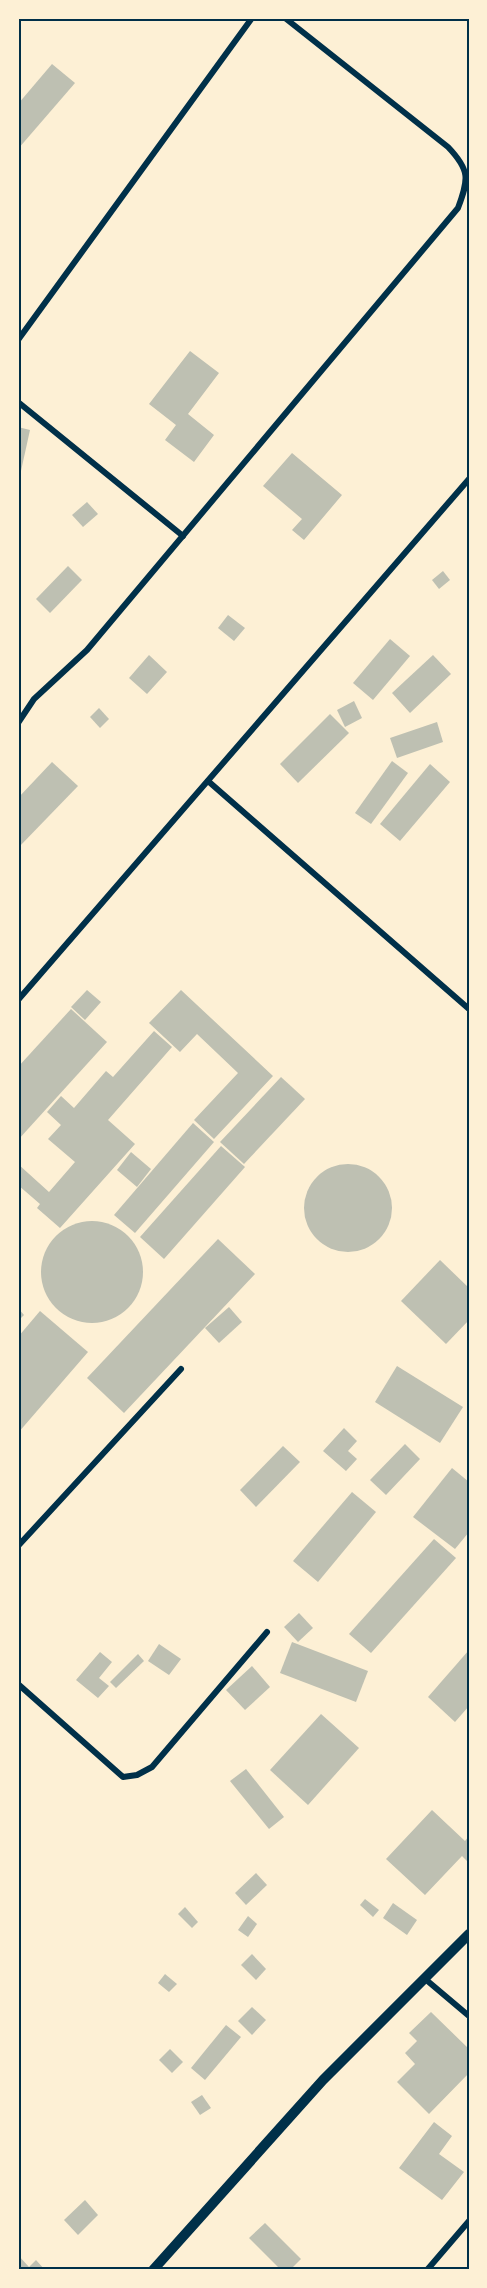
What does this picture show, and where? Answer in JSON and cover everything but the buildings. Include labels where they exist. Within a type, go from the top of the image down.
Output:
[{"type":"street","points":[[18,340],[252,18]]},
{"type":"street","points":[[18,723],[34,699],[87,650],[458,208],[467,184],[461,160],[448,147],[285,18]]},
{"type":"street","points":[[18,402],[183,536]]},
{"type":"street","points":[[18,1000],[469,479]]},
{"type":"street","points":[[208,781],[469,1009]]},
{"type":"street","points":[[18,1546],[181,1369]]},
{"type":"street","points":[[18,1684],[123,1777],[137,1775],[152,1767],[267,1632]]},
{"type":"street","points":[[153,2270],[322,2080],[469,1934]]},
{"type":"street","points":[[424,1978],[469,2016]]},
{"type":"street","points":[[427,2270],[469,2221]]}]
